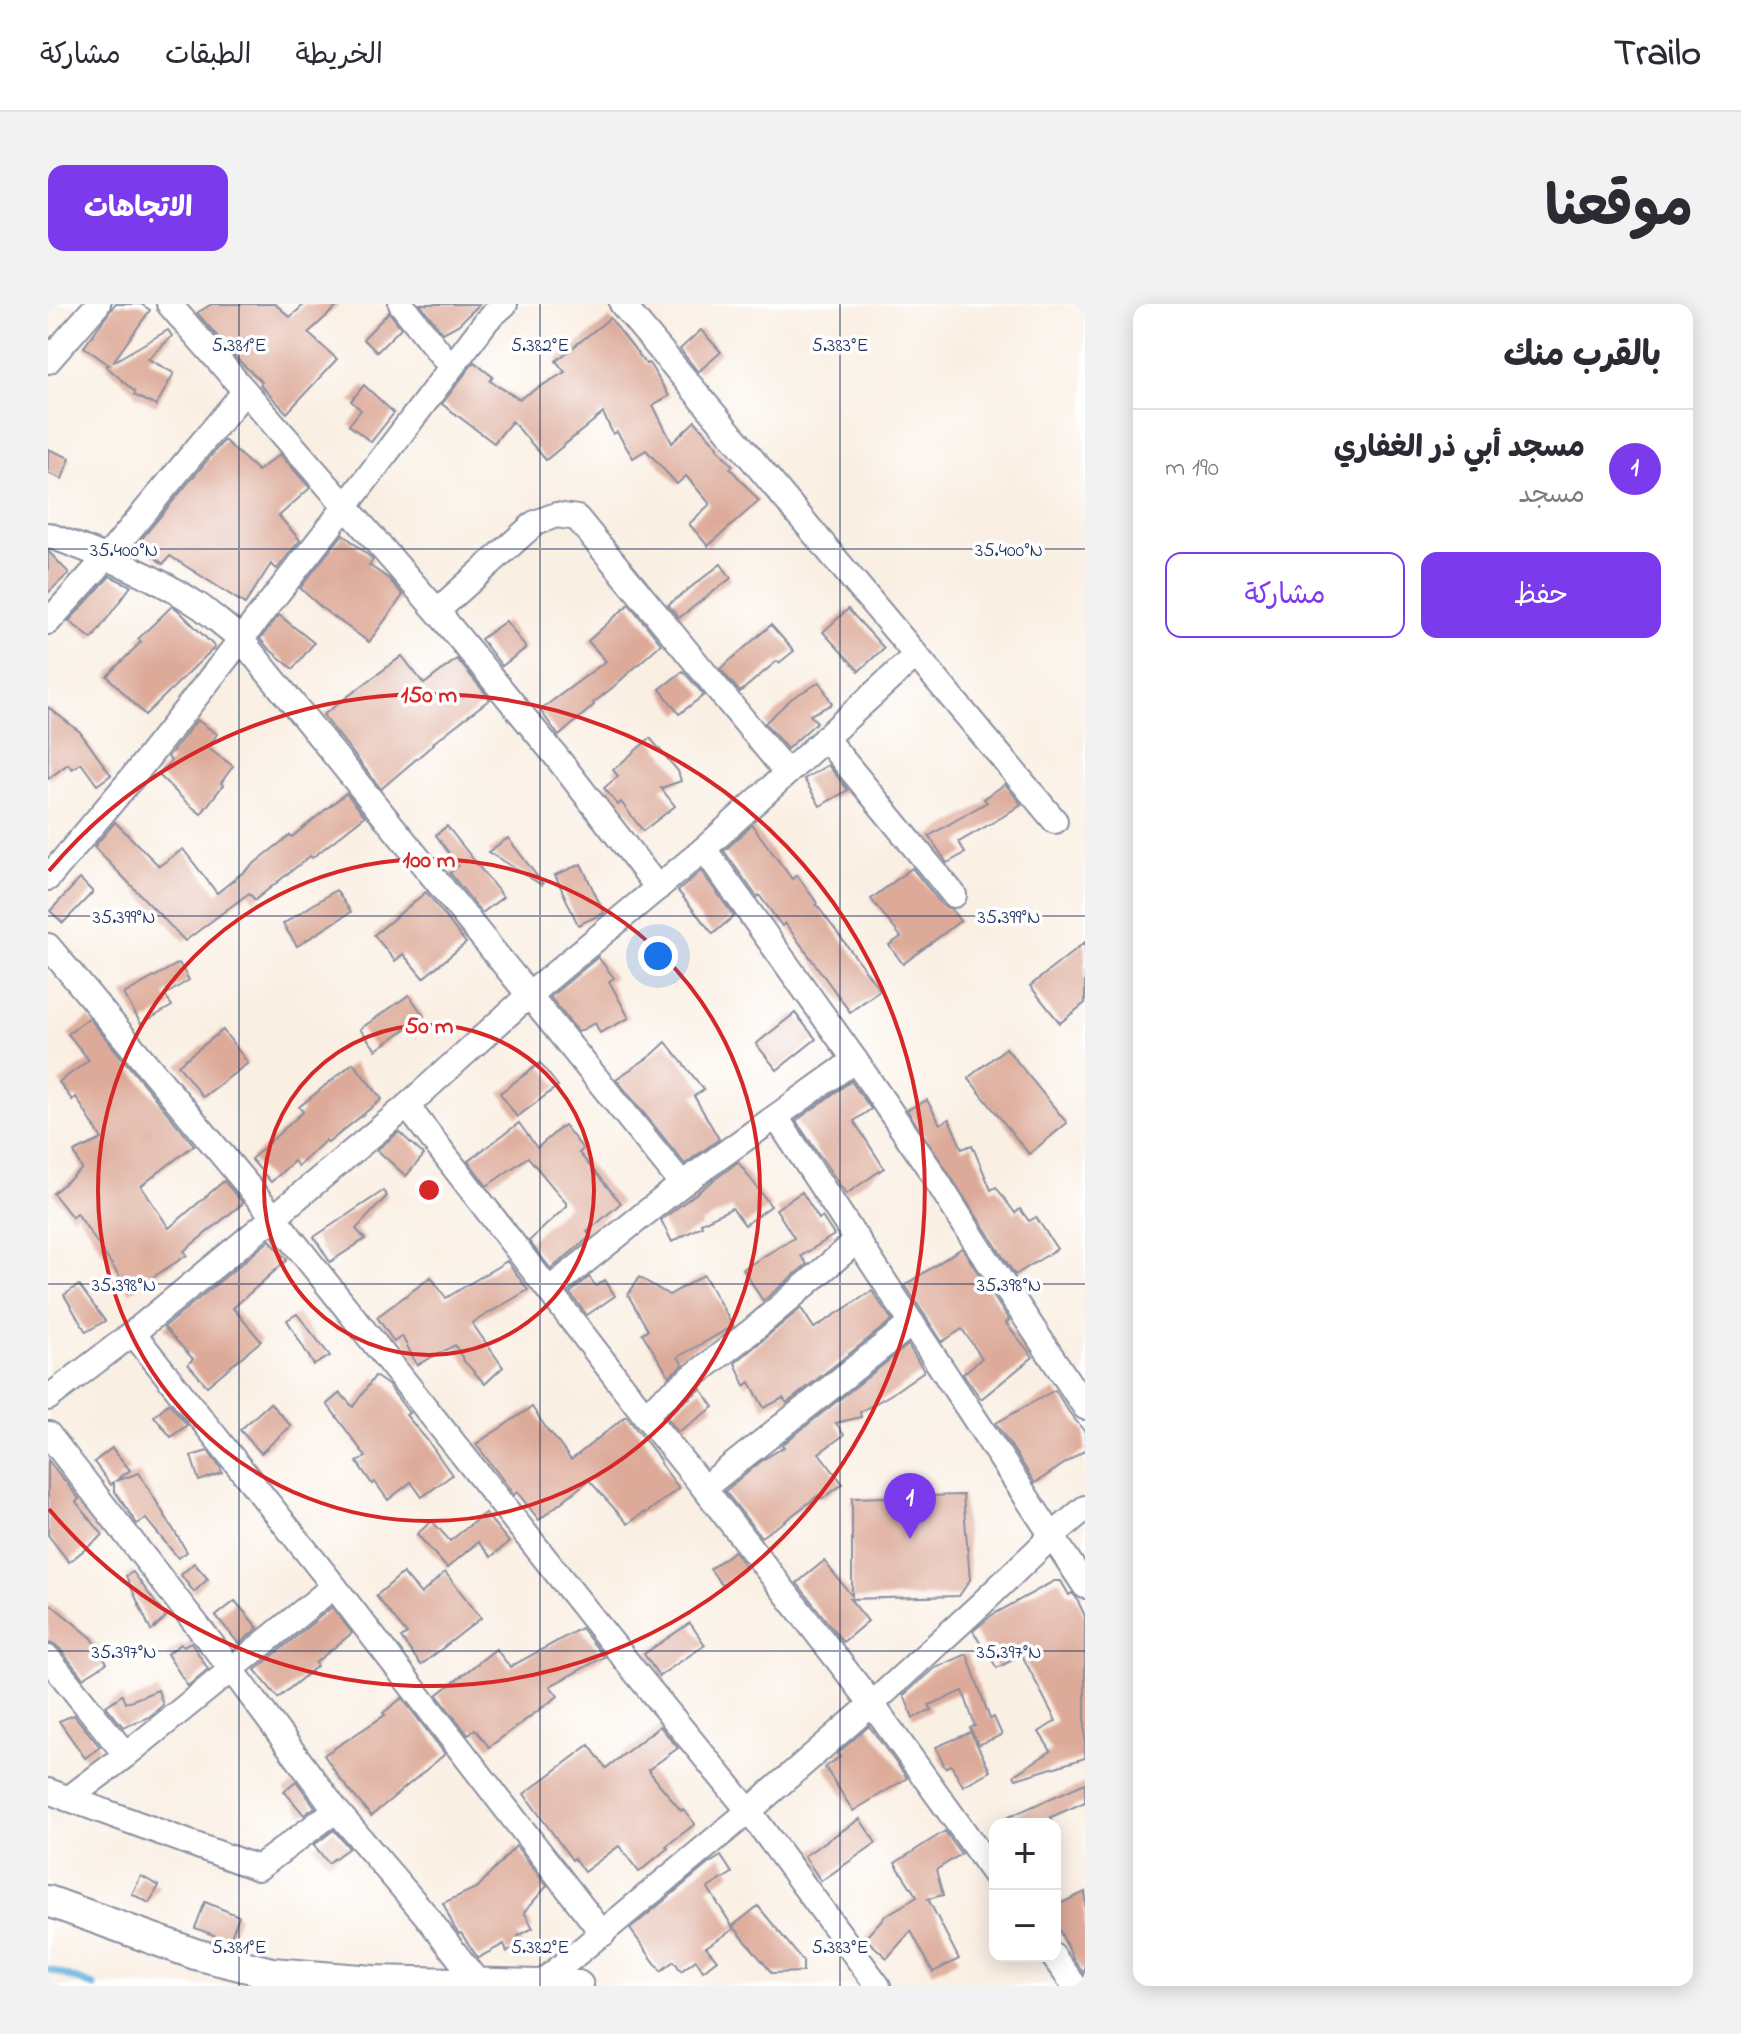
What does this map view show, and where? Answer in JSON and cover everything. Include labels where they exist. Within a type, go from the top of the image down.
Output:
[{"type":"street","points":[[169,304],[437,611],[555,755],[658,888]]},
{"type":"street","points":[[401,304],[451,367]]},
{"type":"street","points":[[48,878],[132,778],[488,319],[505,304]]},
{"type":"street","points":[[622,304],[1055,821]]},
{"type":"street","points":[[48,361],[83,309]]},
{"type":"street","points":[[48,622],[107,557],[245,391]]},
{"type":"street","points":[[437,611],[535,523],[556,515],[577,518],[787,773]]},
{"type":"street","points":[[48,535],[107,557],[179,594],[240,638],[682,1184]]},
{"type":"street","points":[[48,1398],[133,1333],[407,1106],[529,995],[704,849],[916,655]]},
{"type":"street","points":[[825,738],[954,895]]},
{"type":"street","points":[[704,849],[927,1165],[1085,1407]]},
{"type":"street","points":[[50,954],[274,1217],[749,1811],[878,1986]]},
{"type":"street","points":[[549,1290],[682,1184],[855,1060]]},
{"type":"street","points":[[407,1106],[872,1704],[989,1867]]},
{"type":"street","points":[[776,1117],[1085,1586]]},
{"type":"street","points":[[644,1414],[754,1329],[858,1240]]},
{"type":"street","points":[[704,1488],[912,1323]]},
{"type":"street","points":[[133,1333],[334,1586],[603,1934]]},
{"type":"street","points":[[48,1434],[232,1670],[336,1810],[424,1913],[479,1984]]},
{"type":"street","points":[[539,1985],[749,1811],[872,1704],[1085,1508]]},
{"type":"street","points":[[58,1795],[126,1755],[334,1586]]},
{"type":"street","points":[[48,1658],[126,1755]]},
{"type":"street","points":[[58,1795],[258,1868],[336,1810]]},
{"type":"street","points":[[48,1901],[195,1954],[272,1973],[373,1981],[578,1986]]},
{"type":"street","points":[[1057,1962],[1075,1986]]},
{"type":"building","points":[[115,304],[141,304],[150,310],[113,362],[168,330],[172,336],[148,359],[174,373],[156,406],[134,395],[135,392],[106,366],[109,365],[84,347]]},
{"type":"building","points":[[212,304],[275,304],[290,317],[305,304],[340,304],[308,333],[337,359],[287,413],[197,313]]},
{"type":"building","points":[[420,304],[480,304],[458,325],[443,333]]},
{"type":"building","points":[[389,312],[401,328],[377,352],[363,339]]},
{"type":"building","points":[[610,318],[646,364],[649,363],[669,396],[653,405],[672,443],[695,421],[759,501],[708,546],[689,524],[710,504],[686,476],[677,484],[646,450],[633,458],[617,432],[613,434],[603,413],[546,460],[512,421],[494,443],[442,404],[474,362],[493,377],[490,381],[519,399],[565,372],[556,361]]},
{"type":"building","points":[[701,330],[721,352],[698,372],[680,349]]},
{"type":"building","points":[[364,385],[394,413],[371,442],[349,425],[361,410],[351,401]]},
{"type":"building","points":[[224,440],[258,471],[280,454],[310,488],[279,516],[300,540],[277,569],[271,564],[245,604],[170,556],[163,564],[138,543]]},
{"type":"building","points":[[48,449],[70,458],[62,479],[48,473]]},
{"type":"building","points":[[343,534],[373,560],[369,565],[389,579],[403,595],[369,642],[300,588]]},
{"type":"building","points":[[48,551],[69,573],[48,593]]},
{"type":"building","points":[[721,564],[731,578],[679,618],[668,605]]},
{"type":"building","points":[[110,576],[131,586],[92,639],[69,621]]},
{"type":"building","points":[[629,604],[661,644],[559,736],[540,710],[606,661],[588,641]]},
{"type":"building","points":[[172,606],[215,647],[145,715],[107,676],[141,642],[138,639]]},
{"type":"building","points":[[848,609],[884,648],[859,671],[823,632]]},
{"type":"building","points":[[279,615],[314,643],[293,669],[260,639]]},
{"type":"building","points":[[506,621],[526,648],[502,666],[481,639]]},
{"type":"building","points":[[771,625],[794,651],[740,692],[720,669]]},
{"type":"building","points":[[402,656],[424,684],[457,659],[490,699],[381,789],[323,715]]},
{"type":"building","points":[[683,671],[704,695],[679,714],[660,689]]},
{"type":"building","points":[[820,682],[832,704],[810,715],[817,722],[787,749],[765,723],[792,698]]},
{"type":"building","points":[[48,707],[80,732],[111,775],[97,785],[81,763],[72,769],[68,764],[48,779]]},
{"type":"building","points":[[197,720],[217,734],[208,748],[233,766],[201,814],[158,774],[171,761],[168,757]]},
{"type":"building","points":[[650,738],[678,771],[681,781],[661,788],[675,806],[643,831],[621,802],[618,805],[604,788],[618,776],[613,770]]},
{"type":"building","points":[[828,765],[848,790],[820,806],[804,779]]},
{"type":"building","points":[[1005,784],[1021,804],[959,842],[965,853],[947,863],[929,836],[987,802],[984,799]]},
{"type":"building","points":[[346,793],[365,816],[255,900],[249,893],[185,941],[94,847],[115,822],[159,866],[183,849],[217,893]]},
{"type":"building","points":[[752,825],[792,879],[797,875],[880,990],[850,1012],[785,923],[782,926],[759,895],[757,897],[724,851]]},
{"type":"building","points":[[447,826],[503,897],[482,913],[450,873],[458,866],[436,835]]},
{"type":"building","points":[[508,838],[543,884],[542,885],[488,852]]},
{"type":"building","points":[[581,864],[604,913],[578,925],[555,875]]},
{"type":"building","points":[[912,868],[942,905],[951,909],[960,921],[903,964],[889,945],[901,937],[871,899]]},
{"type":"building","points":[[701,871],[734,916],[713,934],[678,891]]},
{"type":"building","points":[[80,879],[93,892],[63,923],[50,911]]},
{"type":"building","points":[[336,890],[351,912],[297,946],[283,924]]},
{"type":"building","points":[[426,892],[466,943],[423,978],[403,954],[395,961],[374,935]]},
{"type":"building","points":[[1085,942],[1085,1003],[1060,1023],[1030,986]]},
{"type":"building","points":[[598,957],[614,978],[609,981],[629,1018],[600,1033],[595,1023],[578,1032],[550,997]]},
{"type":"building","points":[[179,963],[189,980],[165,995],[172,1006],[141,1024],[124,994]]},
{"type":"building","points":[[409,995],[424,1016],[376,1050],[360,1029]]},
{"type":"building","points":[[795,1013],[816,1039],[777,1070],[756,1044]]},
{"type":"building","points":[[89,1018],[194,1145],[141,1186],[169,1228],[224,1181],[243,1203],[184,1251],[187,1255],[130,1292],[77,1213],[72,1217],[53,1193],[82,1169],[74,1152],[102,1139],[76,1097],[72,1100],[59,1082],[89,1060],[68,1034]]},
{"type":"building","points":[[223,1030],[248,1063],[203,1097],[178,1065]]},
{"type":"building","points":[[666,1042],[704,1090],[694,1096],[719,1139],[685,1164],[616,1079]]},
{"type":"building","points":[[1006,1048],[1067,1123],[1029,1154],[968,1078]]},
{"type":"building","points":[[353,1063],[382,1099],[328,1143],[326,1140],[298,1166],[294,1161],[271,1182],[251,1159],[303,1112],[299,1107]]},
{"type":"building","points":[[540,1063],[558,1086],[517,1117],[500,1093]]},
{"type":"building","points":[[851,1081],[871,1109],[854,1121],[884,1168],[846,1194],[796,1121]]},
{"type":"building","points":[[927,1100],[940,1124],[949,1119],[962,1149],[972,1145],[991,1190],[996,1187],[1015,1213],[1020,1209],[1029,1221],[1036,1217],[1057,1249],[1015,1275],[907,1110]]},
{"type":"building","points":[[519,1123],[537,1148],[564,1125],[583,1149],[579,1153],[621,1203],[587,1232],[591,1236],[551,1269],[529,1241],[567,1204],[528,1157],[487,1186],[468,1161]]},
{"type":"building","points":[[399,1132],[424,1155],[406,1176],[377,1150]]},
{"type":"building","points":[[738,1162],[771,1206],[745,1225],[732,1208],[672,1242],[661,1220]]},
{"type":"building","points":[[383,1191],[387,1196],[356,1229],[365,1239],[330,1262],[314,1237]]},
{"type":"building","points":[[802,1192],[819,1219],[822,1217],[834,1235],[801,1256],[807,1264],[763,1301],[743,1269],[794,1238],[776,1209]]},
{"type":"building","points":[[270,1240],[287,1260],[233,1308],[261,1341],[207,1386],[188,1364],[193,1359],[164,1327]]},
{"type":"building","points":[[962,1248],[1009,1320],[1006,1323],[1033,1357],[981,1399],[963,1374],[982,1358],[962,1329],[942,1342],[905,1285]]},
{"type":"building","points":[[507,1261],[528,1290],[472,1323],[503,1367],[485,1384],[464,1361],[455,1345],[417,1365],[402,1336],[394,1342],[377,1317],[431,1277],[446,1298]]},
{"type":"building","points":[[704,1275],[733,1326],[678,1357],[683,1365],[669,1376],[642,1333],[648,1330],[628,1295],[639,1277],[669,1295]]},
{"type":"building","points":[[589,1277],[596,1286],[605,1280],[615,1296],[587,1315],[570,1293]]},
{"type":"building","points":[[79,1285],[105,1321],[86,1332],[64,1295]]},
{"type":"building","points":[[872,1291],[892,1320],[787,1403],[783,1398],[764,1408],[750,1382],[745,1386],[735,1363],[801,1308],[814,1328]]},
{"type":"building","points":[[297,1314],[330,1356],[314,1365],[287,1320]]},
{"type":"building","points":[[908,1345],[924,1371],[860,1412],[861,1417],[836,1423],[844,1435],[819,1453],[843,1484],[822,1499],[819,1495],[761,1537],[725,1491],[784,1447],[782,1445]]},
{"type":"building","points":[[375,1376],[388,1385],[409,1413],[406,1415],[452,1475],[422,1497],[411,1482],[388,1500],[357,1462],[366,1457],[327,1404],[340,1393],[353,1407]]},
{"type":"building","points":[[701,1389],[714,1407],[678,1432],[666,1416]]},
{"type":"building","points":[[1055,1390],[1085,1432],[1085,1450],[1035,1483],[996,1423]]},
{"type":"building","points":[[169,1403],[187,1425],[171,1437],[154,1416]]},
{"type":"building","points":[[270,1403],[291,1426],[261,1453],[240,1430]]},
{"type":"building","points":[[532,1407],[571,1460],[626,1416],[679,1488],[628,1524],[589,1480],[539,1520],[517,1492],[514,1495],[476,1444]]},
{"type":"building","points":[[112,1448],[130,1470],[116,1481],[139,1473],[187,1552],[178,1558],[146,1519],[137,1524],[114,1490],[114,1482],[111,1485],[94,1462]]},
{"type":"building","points":[[208,1451],[222,1473],[199,1481],[191,1456]]},
{"type":"building","points":[[48,1460],[103,1535],[69,1562],[48,1535]]},
{"type":"building","points":[[963,1495],[970,1580],[959,1596],[850,1599],[868,1621],[843,1642],[797,1583],[824,1561],[852,1596],[852,1498]]},
{"type":"building","points":[[485,1513],[509,1542],[491,1557],[478,1542],[447,1568],[417,1534],[432,1521],[450,1541]]},
{"type":"building","points":[[734,1551],[746,1568],[722,1585],[710,1569]]},
{"type":"building","points":[[194,1563],[208,1579],[194,1592],[181,1575]]},
{"type":"building","points":[[133,1572],[166,1617],[151,1631],[126,1576]]},
{"type":"building","points":[[445,1572],[481,1618],[421,1665],[401,1638],[407,1634],[376,1596],[403,1573],[421,1594]]},
{"type":"building","points":[[1054,1581],[1061,1581],[1069,1595],[1072,1593],[1076,1597],[1085,1616],[1085,1758],[1016,1779],[1014,1775],[1051,1751],[1039,1732],[1056,1721],[1022,1655],[997,1668],[973,1631],[992,1615]]},
{"type":"building","points":[[235,1601],[258,1628],[239,1644],[216,1616]]},
{"type":"building","points":[[48,1602],[92,1638],[107,1663],[83,1678],[60,1649],[48,1643]]},
{"type":"building","points":[[332,1607],[352,1633],[278,1698],[255,1670]]},
{"type":"building","points":[[690,1623],[705,1645],[659,1676],[644,1654]]},
{"type":"building","points":[[581,1628],[604,1657],[550,1686],[558,1696],[489,1747],[475,1729],[468,1735],[437,1695],[496,1649],[510,1667]]},
{"type":"building","points":[[191,1642],[208,1669],[188,1686],[167,1654],[181,1644]]},
{"type":"building","points":[[967,1654],[990,1719],[994,1717],[1002,1735],[978,1745],[970,1728],[975,1726],[963,1691],[929,1705],[932,1710],[913,1718],[904,1695],[933,1669]]},
{"type":"building","points":[[158,1690],[163,1705],[149,1717],[123,1727],[106,1706],[122,1695],[125,1703]]},
{"type":"building","points":[[402,1698],[445,1754],[371,1816],[324,1755],[385,1715],[383,1713]]},
{"type":"building","points":[[74,1715],[100,1747],[85,1758],[59,1721]]},
{"type":"building","points":[[660,1726],[678,1748],[648,1770],[695,1824],[639,1872],[619,1846],[584,1872],[524,1794],[589,1745],[606,1768]]},
{"type":"building","points":[[869,1726],[907,1778],[853,1811],[825,1767],[840,1757],[837,1754]]},
{"type":"building","points":[[971,1732],[990,1771],[963,1786],[951,1765],[945,1768],[936,1747]]},
{"type":"building","points":[[296,1781],[315,1807],[304,1815],[284,1791]]},
{"type":"building","points":[[1085,1783],[1085,1802],[1051,1818],[1006,1818]]},
{"type":"building","points":[[860,1819],[876,1843],[821,1881],[804,1856]]},
{"type":"building","points":[[334,1830],[349,1848],[328,1863],[314,1845]]},
{"type":"building","points":[[945,1831],[961,1854],[936,1870],[943,1895],[928,1899],[959,1959],[933,1972],[911,1931],[887,1958],[865,1938],[885,1916],[917,1897],[895,1863]]},
{"type":"building","points":[[516,1846],[547,1886],[524,1912],[533,1928],[518,1936],[522,1945],[507,1952],[504,1944],[478,1958],[454,1927],[443,1903],[478,1887]]},
{"type":"building","points":[[721,1856],[732,1873],[708,1888],[734,1929],[706,1947],[717,1960],[703,1971],[696,1960],[681,1971],[674,1961],[661,1971],[630,1929]]},
{"type":"building","points":[[141,1876],[159,1886],[149,1903],[132,1894]]},
{"type":"building","points":[[1085,1892],[1085,1974],[1061,1934],[1061,1903]]},
{"type":"building","points":[[205,1902],[239,1916],[229,1941],[195,1928]]},
{"type":"building","points":[[758,1906],[803,1961],[803,1972],[772,1973],[733,1926]]},
{"type":"waterway","points":[[48,1969],[94,1986]]},
{"type":"place","name":"مسجد أبي ذر الغفاري","points":[[910,1539]]}]
